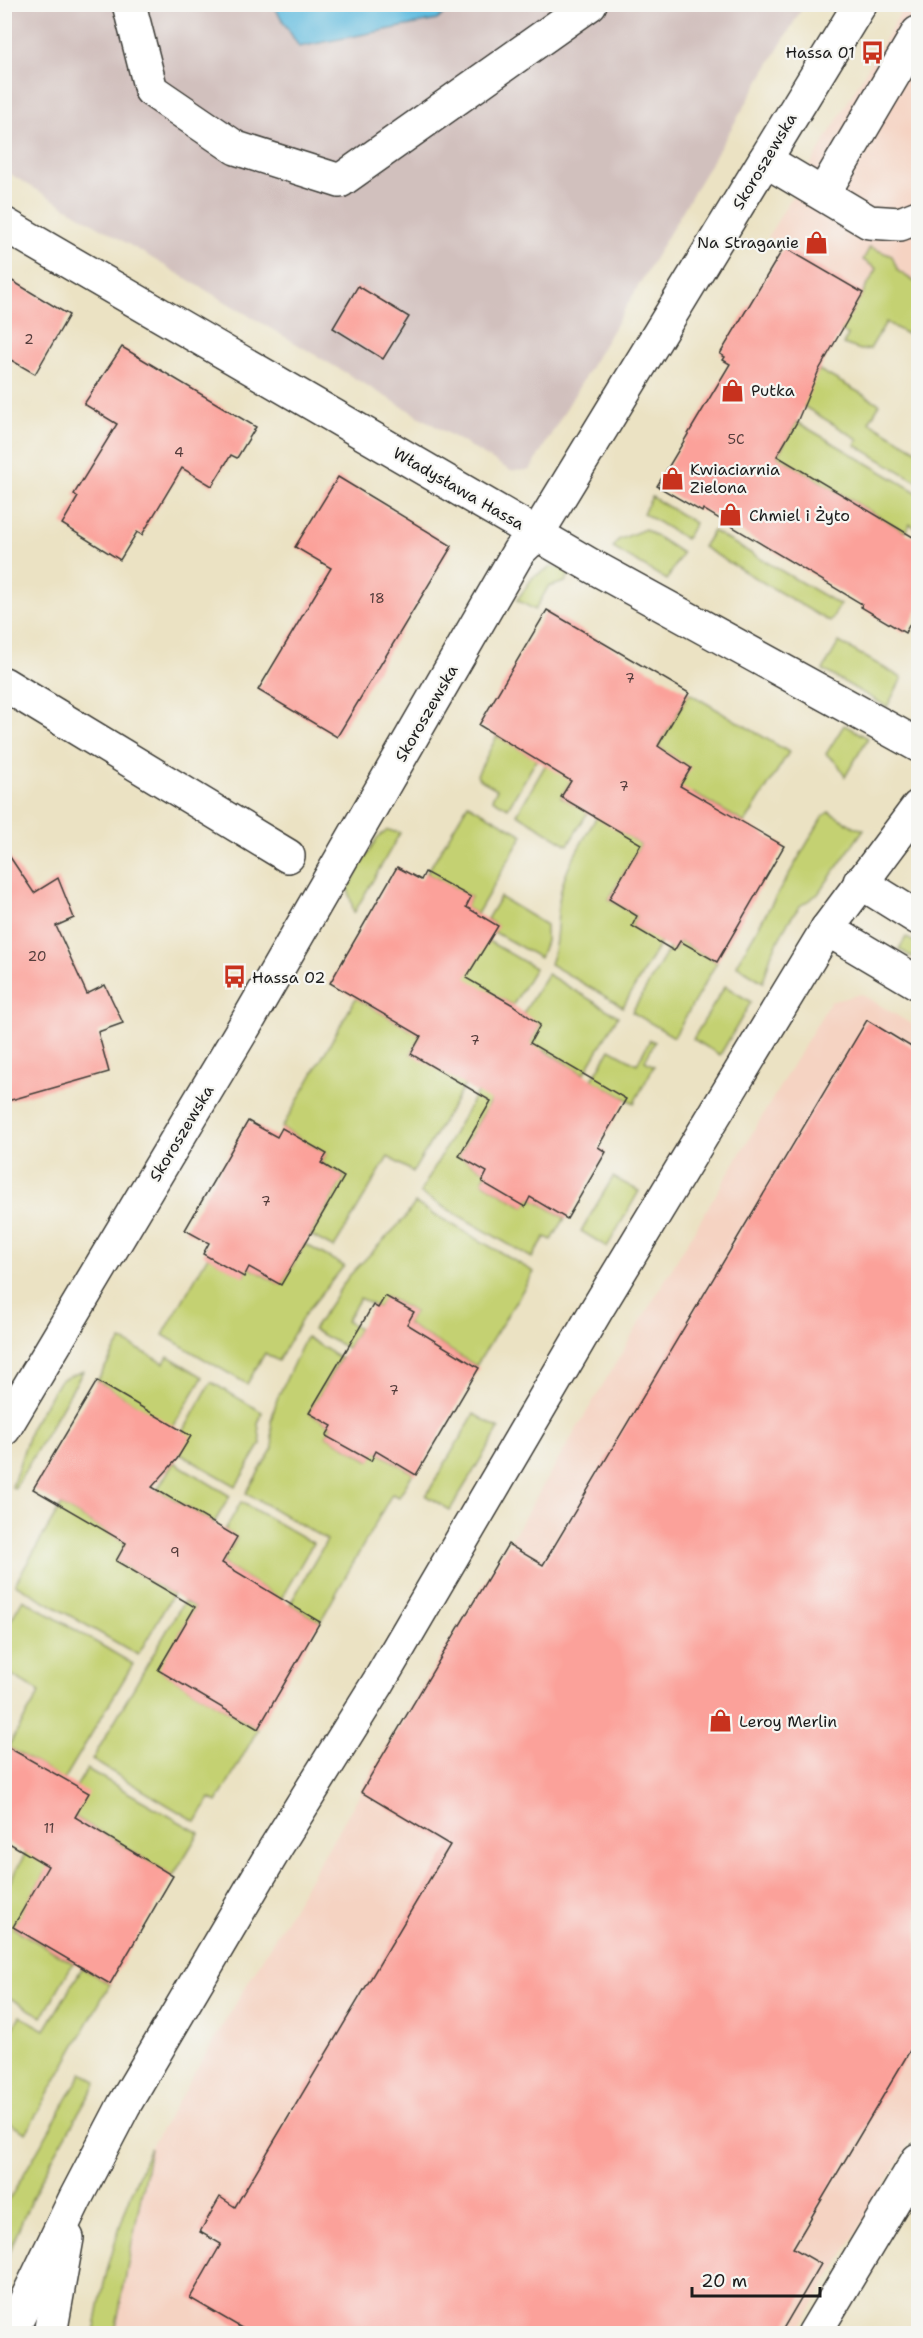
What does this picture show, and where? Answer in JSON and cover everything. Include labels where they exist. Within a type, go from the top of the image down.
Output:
[{"type":"street","points":[[129,4],[151,90],[236,148],[340,181],[590,4]]},
{"type":"street","name":"Skoroszewska","points":[[4,1429],[250,1017],[519,551],[537,534],[860,4]]},
{"type":"street","points":[[823,194],[918,33]]},
{"type":"street","points":[[765,160],[869,222],[900,224],[918,217]]},
{"type":"street","name":"Władysława Hassa","points":[[4,224],[537,534],[918,745]]},
{"type":"street","points":[[4,684],[288,856]]},
{"type":"street","points":[[10,2334],[75,2199],[124,2105],[264,1868],[378,1683],[597,1309],[827,928],[918,807]]},
{"type":"street","points":[[860,882],[918,918]]},
{"type":"street","points":[[827,928],[918,983]]},
{"type":"street","points":[[814,2334],[918,2160]]},
{"type":"street","points":[[50,2334],[75,2199]]},
{"type":"shaded area","points":[[5,5],[804,5],[530,470],[511,471],[5,171]]},
{"type":"shaded area","points":[[905,5],[918,5],[918,291],[863,293],[768,237]]},
{"type":"shaded area","name":"Leroy Merlin","points":[[861,994],[918,1028],[918,2129],[797,2333],[115,2334],[150,2148],[830,1002]]},
{"type":"green space","points":[[870,247],[892,256],[898,271],[918,284],[918,341],[886,322],[870,349],[861,350],[843,344],[848,335],[841,330],[877,269],[863,260]]},
{"type":"green space","points":[[819,370],[880,404],[869,422],[918,451],[918,482],[855,445],[858,439],[798,403]]},
{"type":"green space","points":[[797,422],[918,493],[918,530],[910,524],[905,532],[777,456]]},
{"type":"green space","points":[[652,497],[695,523],[686,539],[643,513]]},
{"type":"green space","points":[[645,529],[682,553],[667,580],[613,548],[618,540]]},
{"type":"green space","points":[[713,531],[840,605],[830,622],[703,547]]},
{"type":"green space","points":[[551,567],[572,570],[565,582],[548,587],[535,610],[517,600],[533,577]]},
{"type":"green space","points":[[839,642],[902,678],[887,707],[823,670]]},
{"type":"green space","points":[[689,693],[789,752],[745,823],[693,793],[688,800],[676,793],[690,768],[658,746]]},
{"type":"green space","points":[[844,725],[868,738],[845,777],[838,764],[826,754]]},
{"type":"green space","points":[[497,736],[537,759],[508,808],[492,799],[497,789],[479,779],[477,775]]},
{"type":"green space","points":[[546,764],[572,779],[561,797],[588,812],[568,845],[517,814]]},
{"type":"green space","points":[[468,804],[523,835],[477,914],[465,907],[471,897],[427,873]]},
{"type":"green space","points":[[601,809],[617,829],[641,844],[609,899],[637,916],[632,926],[661,942],[623,1007],[550,964],[555,945],[559,899],[564,879],[573,858]]},
{"type":"green space","points":[[829,812],[856,828],[864,829],[818,894],[800,906],[788,922],[771,955],[763,982],[736,965],[823,816]]},
{"type":"green space","points":[[388,830],[400,833],[354,913],[348,888],[377,838]]},
{"type":"green space","points":[[500,897],[546,925],[546,941],[540,958],[494,932],[497,926],[487,919]]},
{"type":"green space","points":[[906,937],[918,945],[918,961],[899,949]]},
{"type":"green space","points":[[488,941],[535,968],[513,1005],[453,973]]},
{"type":"green space","points":[[680,941],[717,962],[674,1037],[632,1012],[670,947],[675,950]]},
{"type":"green space","points":[[547,974],[618,1016],[584,1074],[543,1050],[526,1050],[540,1025],[525,1016],[524,1012]]},
{"type":"green space","points":[[725,986],[751,1002],[720,1055],[693,1039]]},
{"type":"green space","points":[[356,998],[421,1036],[411,1054],[469,1078],[413,1172],[388,1157],[334,1248],[310,1235],[344,1177],[321,1163],[327,1154],[282,1128]]},
{"type":"green space","points":[[650,1040],[655,1042],[645,1061],[654,1066],[634,1103],[592,1080],[610,1049],[637,1064]]},
{"type":"green space","points":[[481,1085],[495,1093],[459,1156],[487,1172],[482,1182],[524,1207],[530,1197],[565,1218],[552,1240],[545,1237],[532,1258],[420,1193]]},
{"type":"green space","points":[[613,1177],[639,1191],[607,1247],[581,1231]]},
{"type":"green space","points":[[415,1203],[534,1272],[476,1366],[407,1324],[414,1312],[386,1296],[378,1308],[360,1298],[346,1321],[359,1329],[347,1348],[313,1330],[348,1277],[405,1218]]},
{"type":"green space","points":[[305,1244],[344,1266],[305,1314],[278,1361],[265,1353],[247,1384],[163,1335],[208,1256],[244,1276],[249,1267],[281,1285]]},
{"type":"green space","points":[[306,1337],[341,1358],[309,1413],[332,1426],[326,1436],[370,1461],[376,1451],[413,1473],[399,1497],[392,1494],[320,1622],[290,1604],[327,1540],[246,1493],[273,1448],[271,1421],[277,1399]]},
{"type":"green space","points":[[121,1340],[164,1363],[168,1356],[203,1377],[173,1427],[97,1381]]},
{"type":"green space","points":[[83,1371],[15,1488],[12,1487],[32,1425],[60,1380]]},
{"type":"green space","points":[[211,1382],[262,1412],[258,1424],[261,1444],[236,1486],[180,1454],[183,1432]]},
{"type":"green space","points":[[474,1414],[499,1429],[450,1510],[426,1496]]},
{"type":"green space","points":[[174,1462],[230,1496],[214,1523],[157,1490]]},
{"type":"green space","points":[[241,1502],[313,1543],[281,1599],[222,1563],[237,1538],[225,1530]]},
{"type":"green space","points":[[61,1505],[126,1543],[116,1561],[173,1594],[138,1655],[15,1584]]},
{"type":"green space","points":[[23,1599],[133,1664],[64,1780],[8,1747],[40,1692],[5,1671],[4,1616],[11,1620]]},
{"type":"green space","points":[[184,1601],[195,1607],[159,1670],[258,1729],[217,1802],[210,1798],[196,1822],[92,1760]]},
{"type":"green space","points":[[87,1769],[199,1833],[173,1876],[75,1817],[76,1787]]},
{"type":"green space","points":[[26,1852],[49,1865],[13,1928],[73,1963],[42,2017],[5,1995],[5,1891]]},
{"type":"green space","points":[[82,1968],[110,1984],[26,2133],[5,2121],[5,2042],[20,2016],[45,2030]]},
{"type":"green space","points":[[82,2073],[97,2082],[34,2195],[13,2242],[5,2267],[5,2207]]},
{"type":"green space","points":[[150,2148],[115,2333],[94,2333],[116,2239],[131,2193]]},
{"type":"water","points":[[273,5],[454,5],[437,20],[299,47]]},
{"type":"building","points":[[784,247],[863,293],[819,370],[797,422],[777,456],[918,540],[918,609],[905,633],[861,607],[862,604],[703,509],[702,512],[657,486],[730,364],[723,360],[725,357],[720,354]]},
{"type":"building","points":[[4,276],[69,315],[35,374],[4,356]]},
{"type":"building","points":[[358,286],[409,317],[383,359],[333,328]]},
{"type":"building","points":[[122,347],[256,427],[237,458],[231,455],[212,486],[182,468],[142,535],[137,532],[120,560],[62,524],[78,497],[74,494],[117,424],[84,404]]},
{"type":"building","points":[[338,477],[452,546],[337,737],[258,690],[331,568],[295,547]]},
{"type":"building","points":[[547,610],[689,693],[658,746],[691,768],[680,786],[784,846],[717,962],[680,941],[674,951],[632,926],[637,916],[609,899],[641,844],[561,797],[571,781],[479,725]]},
{"type":"building","points":[[4,848],[34,893],[58,878],[74,918],[56,926],[87,994],[105,985],[123,1023],[98,1032],[109,1072],[4,1102]]},
{"type":"building","points":[[397,867],[421,880],[425,872],[471,897],[466,907],[498,926],[466,978],[513,1005],[540,1025],[530,1043],[626,1099],[598,1147],[606,1152],[567,1219],[530,1197],[525,1207],[482,1182],[487,1172],[459,1156],[491,1101],[411,1054],[421,1036],[330,983]]},
{"type":"building","name":"Leroy Merlin","points":[[867,1020],[918,1051],[918,2037],[793,2248],[821,2264],[780,2334],[252,2334],[190,2298],[221,2244],[200,2232],[220,2197],[235,2207],[450,1845],[361,1792],[508,1544],[543,1565]]},
{"type":"building","points":[[248,1121],[277,1137],[282,1128],[327,1154],[321,1163],[344,1177],[281,1285],[249,1267],[244,1277],[203,1254],[209,1243],[185,1230]]},
{"type":"building","points":[[385,1296],[414,1312],[407,1324],[479,1368],[416,1475],[376,1451],[371,1461],[326,1436],[332,1426],[309,1413],[373,1305],[378,1308]]},
{"type":"building","points":[[97,1381],[191,1436],[177,1459],[152,1487],[237,1537],[222,1563],[320,1622],[258,1729],[158,1670],[195,1607],[116,1561],[126,1543],[33,1489]]},
{"type":"building","points":[[4,1745],[89,1793],[75,1817],[173,1876],[110,1984],[13,1927],[48,1866],[4,1840]]},
{"type":"place","name":"Hassa 01","points":[[873,52]]},
{"type":"place","name":"Na Straganie","points":[[817,242]]},
{"type":"place","name":"Putka","points":[[733,390]]},
{"type":"place","name":"Kwiaciarnia Zielona","points":[[672,478]]},
{"type":"place","name":"Chmiel i Żyto","points":[[731,515]]},
{"type":"place","name":"Hassa 02","points":[[234,977]]},
{"type":"place","name":"Leroy Merlin","points":[[721,1721]]}]
